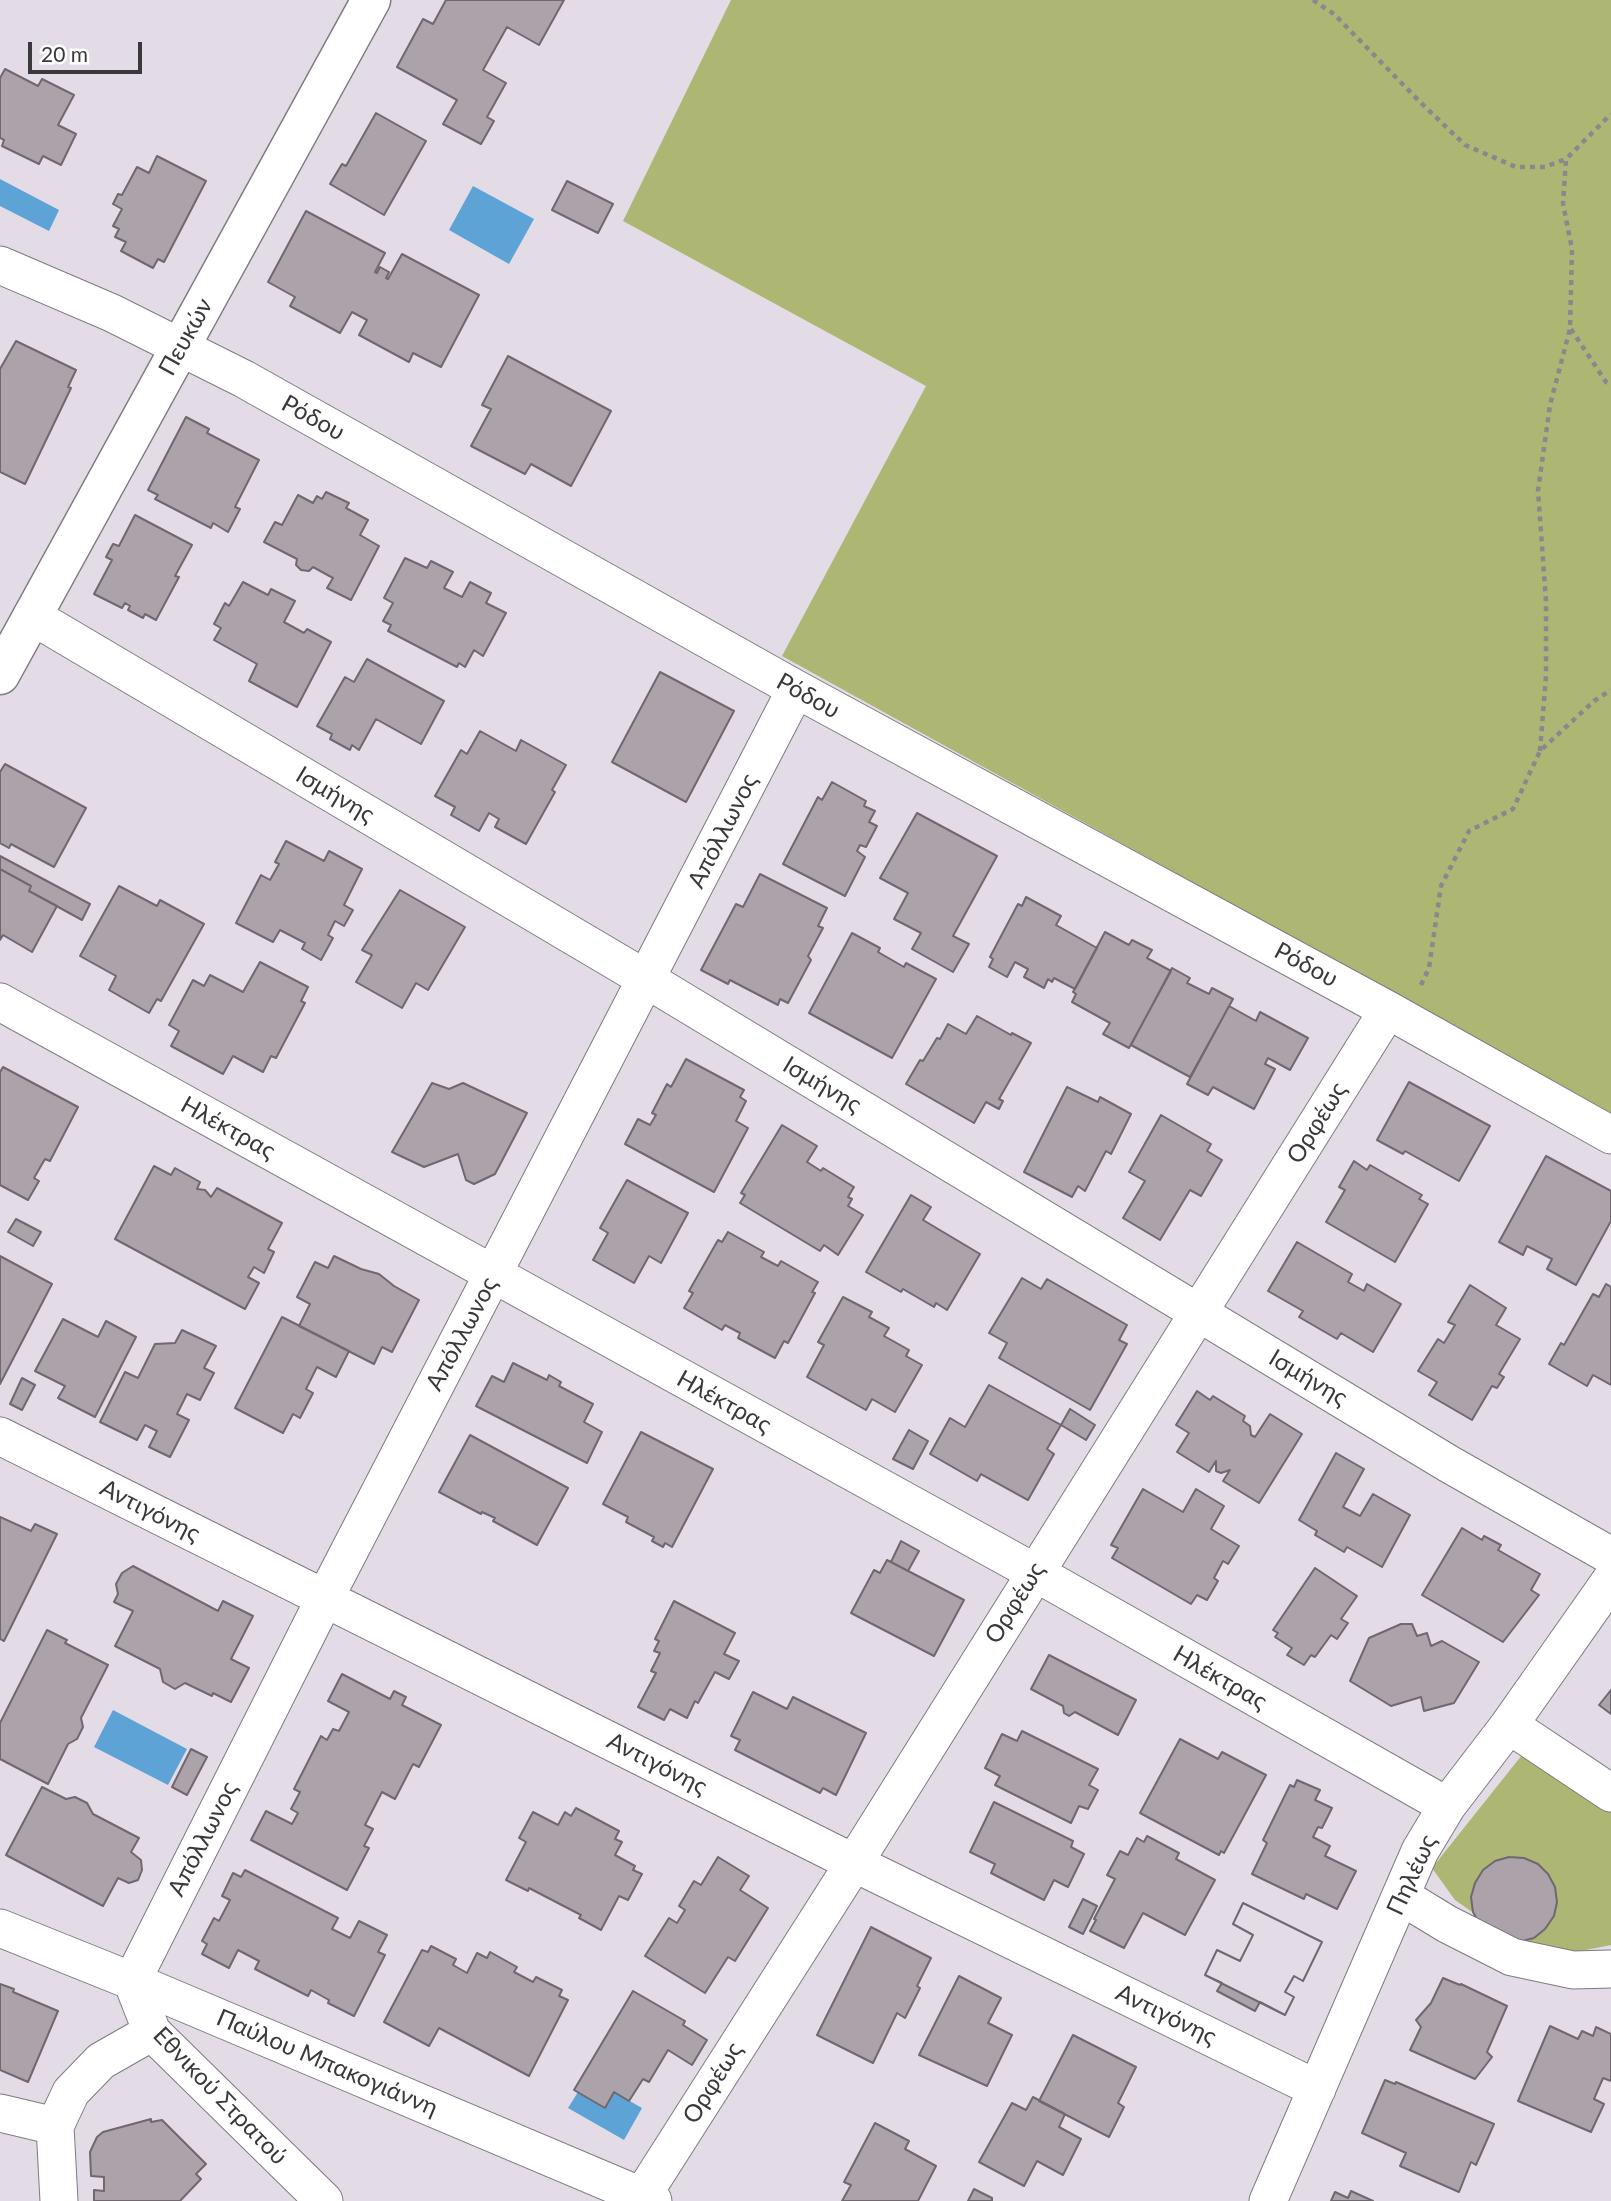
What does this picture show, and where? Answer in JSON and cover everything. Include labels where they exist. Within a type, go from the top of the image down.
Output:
[{"type":"street","name":"Πευκών","points":[[0,675],[371,0]]},
{"type":"street","name":"Ρόδου","points":[[0,265],[112,313],[244,379],[796,690],[1388,1010],[1611,1136]]},
{"type":"street","name":"Ισμήνης","points":[[32,616],[646,979],[1449,1464],[1611,1556]]},
{"type":"street","name":"Απόλλωνος","points":[[132,1981],[325,1598],[796,690]]},
{"type":"street","name":"Ηλέκτρας","points":[[0,1002],[1034,1572],[1447,1806]]},
{"type":"street","name":"Ορφέως","points":[[647,2199],[1034,1572],[1388,1010]]},
{"type":"street","name":"Αντιγόνης","points":[[0,1436],[854,1863],[1317,2089]]},
{"type":"street","name":"Πηλέως","points":[[1268,2201],[1420,1851],[1447,1806],[1509,1725],[1611,1580]]},
{"type":"street","points":[[1509,1725],[1611,1793]]},
{"type":"street","points":[[1401,1896],[1447,1924],[1512,1957],[1573,1970],[1611,1969]]},
{"type":"street","name":"Παύλου Μπακογιάννη","points":[[0,1928],[132,1981],[647,2199]]},
{"type":"street","name":"Εθνικού Στρατού","points":[[132,1981],[152,2032],[324,2201]]},
{"type":"street","points":[[60,2201],[55,2126],[71,2092],[101,2061],[152,2032]]},
{"type":"street","points":[[0,2113],[55,2126]]},
{"type":"path","points":[[1313,0],[1334,14],[1419,102],[1465,145],[1516,167],[1545,166],[1566,159],[1611,114]]},
{"type":"path","points":[[1388,1010],[1414,997],[1429,968],[1441,886],[1469,831],[1513,809],[1540,751],[1546,676],[1546,601],[1538,491],[1550,405],[1570,329],[1572,250],[1563,204],[1566,159]]},
{"type":"path","points":[[1570,329],[1606,382],[1611,385]]},
{"type":"path","points":[[1540,751],[1594,701],[1611,690]]},
{"type":"green space","points":[[731,0],[1611,0],[1611,1113],[782,656],[926,386],[623,221]]},
{"type":"green space","points":[[1522,1755],[1611,1809],[1611,1945],[1576,1952],[1537,1947],[1488,1923],[1455,1900],[1432,1868]]},
{"type":"water","points":[[0,179],[59,210],[49,231],[0,206]]},
{"type":"water","points":[[473,186],[534,219],[509,264],[449,230]]},
{"type":"water","points":[[113,1710],[187,1749],[168,1785],[94,1747]]},
{"type":"water","points":[[578,2092],[605,2108],[614,2092],[642,2108],[624,2140],[568,2108]]},
{"type":"building","points":[[446,0],[564,0],[539,45],[507,27],[483,70],[506,83],[487,117],[494,121],[481,144],[443,124],[457,100],[397,67],[423,19],[433,24]]},
{"type":"building","points":[[5,69],[38,86],[42,79],[74,95],[58,125],[76,134],[61,165],[43,156],[39,164],[2,146],[4,140],[0,138],[0,78]]},
{"type":"building","points":[[376,113],[426,141],[384,215],[330,184],[342,164],[346,166]]},
{"type":"building","points":[[157,156],[206,181],[164,262],[158,259],[153,268],[121,251],[126,242],[115,237],[119,229],[113,226],[122,209],[113,204],[118,194],[122,195],[137,167],[149,173]]},
{"type":"building","points":[[567,181],[613,204],[598,233],[552,210]]},
{"type":"building","points":[[306,211],[385,253],[375,272],[377,273],[380,267],[389,272],[386,278],[388,279],[402,254],[479,295],[441,367],[413,353],[409,362],[359,335],[367,320],[352,312],[340,333],[290,306],[295,297],[268,282]]},
{"type":"building","points":[[16,341],[76,370],[68,387],[71,388],[25,484],[0,472],[0,369]]},
{"type":"building","points":[[508,356],[611,411],[571,486],[531,464],[525,474],[471,446],[491,409],[482,405]]},
{"type":"building","points":[[186,417],[209,429],[207,433],[259,460],[235,507],[240,509],[228,532],[213,523],[211,528],[155,499],[158,495],[148,490]]},
{"type":"building","points":[[326,492],[349,503],[346,508],[368,520],[360,535],[379,546],[351,600],[327,588],[333,578],[313,567],[309,571],[301,570],[296,565],[297,559],[264,542],[275,522],[282,525],[298,495],[313,503],[317,496],[322,499]]},
{"type":"building","points":[[135,515],[192,545],[175,576],[179,577],[156,620],[145,614],[143,618],[128,610],[130,606],[125,603],[122,608],[94,594],[112,560],[106,557],[113,544],[119,546]]},
{"type":"building","points":[[405,558],[427,568],[431,561],[453,572],[444,588],[462,597],[470,582],[491,593],[486,603],[506,613],[483,656],[474,650],[465,667],[459,663],[457,667],[388,631],[391,625],[383,621],[393,603],[384,598]]},
{"type":"building","points":[[243,582],[268,595],[271,589],[295,601],[284,622],[304,633],[307,629],[331,642],[297,707],[249,681],[257,664],[214,640],[221,628],[214,624],[225,603],[229,606]]},
{"type":"building","points":[[367,659],[444,701],[421,744],[376,719],[359,750],[352,745],[350,750],[330,739],[332,734],[317,726],[345,677],[354,682]]},
{"type":"building","points":[[660,672],[734,711],[686,802],[612,762]]},
{"type":"building","points":[[480,731],[516,751],[521,740],[566,765],[552,790],[555,792],[526,844],[495,827],[499,819],[489,813],[479,831],[451,815],[455,807],[435,796],[461,750],[467,754]]},
{"type":"building","points":[[5,764],[86,808],[54,867],[11,844],[9,848],[0,843],[0,772]]},
{"type":"building","points":[[832,782],[866,801],[864,806],[875,811],[869,822],[877,826],[866,847],[860,845],[857,851],[865,857],[845,896],[783,864],[818,797],[822,800]]},
{"type":"building","points":[[917,813],[997,856],[953,936],[969,944],[953,972],[912,949],[921,933],[894,919],[908,893],[880,878]]},
{"type":"building","points":[[286,841],[324,861],[329,851],[362,869],[344,905],[353,910],[344,926],[335,921],[328,935],[333,938],[321,960],[302,949],[305,943],[280,930],[273,942],[236,923],[261,875],[270,880],[279,864],[275,862]]},
{"type":"building","points":[[0,856],[90,904],[82,920],[29,891],[31,886],[0,869]]},
{"type":"building","points":[[0,869],[31,886],[29,891],[57,906],[32,952],[3,935],[0,940]]},
{"type":"building","points":[[760,874],[827,908],[818,926],[823,928],[808,956],[811,960],[788,1003],[780,999],[778,1005],[730,980],[728,984],[701,970],[736,904],[743,907]]},
{"type":"building","points":[[119,886],[157,906],[160,900],[204,924],[161,1001],[157,999],[149,1013],[109,990],[116,976],[80,956]]},
{"type":"building","points":[[400,890],[465,927],[428,990],[416,983],[402,1008],[356,982],[372,955],[362,950]]},
{"type":"building","points":[[1026,897],[1061,916],[1056,925],[1097,948],[1075,989],[1054,978],[1052,982],[1048,979],[1044,988],[1024,977],[1028,969],[1015,962],[1007,977],[989,967],[993,959],[990,957],[1018,904],[1022,906]]},
{"type":"building","points":[[1105,932],[1129,945],[1132,940],[1152,950],[1147,958],[1171,971],[1129,1048],[1103,1034],[1110,1023],[1072,1002],[1076,994],[1073,992]]},
{"type":"building","points":[[852,933],[880,948],[878,952],[904,967],[906,963],[936,979],[892,1058],[809,1013]]},
{"type":"building","points":[[260,962],[308,987],[301,1001],[305,1003],[276,1058],[271,1056],[263,1072],[233,1056],[223,1074],[171,1046],[179,1031],[169,1025],[193,980],[204,986],[210,975],[243,992]]},
{"type":"building","points":[[1172,968],[1190,978],[1187,983],[1209,994],[1212,988],[1233,999],[1190,1077],[1131,1045]]},
{"type":"building","points":[[1229,1006],[1256,1021],[1260,1012],[1308,1038],[1290,1070],[1268,1058],[1265,1064],[1275,1069],[1254,1109],[1213,1087],[1208,1095],[1187,1084]]},
{"type":"building","points":[[977,1016],[1031,1043],[999,1099],[1003,1101],[999,1109],[986,1102],[974,1123],[906,1084],[920,1060],[923,1061],[948,1024],[966,1034]]},
{"type":"building","points":[[686,1059],[744,1090],[740,1097],[746,1101],[736,1121],[748,1128],[714,1192],[625,1144],[638,1119],[650,1125],[656,1115],[652,1113],[667,1084],[671,1087]]},
{"type":"building","points":[[3,1067],[78,1107],[50,1161],[45,1159],[34,1178],[39,1181],[28,1200],[0,1185],[0,1072]]},
{"type":"building","points":[[1409,1082],[1490,1126],[1459,1181],[1405,1151],[1403,1154],[1377,1140]]},
{"type":"building","points":[[432,1083],[449,1089],[463,1083],[527,1113],[495,1174],[474,1184],[466,1180],[458,1154],[424,1167],[392,1152]]},
{"type":"building","points":[[1067,1087],[1098,1102],[1100,1097],[1131,1114],[1111,1154],[1106,1151],[1085,1191],[1078,1186],[1072,1197],[1024,1172]]},
{"type":"building","points":[[1161,1115],[1211,1144],[1207,1151],[1222,1160],[1201,1196],[1190,1190],[1160,1240],[1123,1218],[1145,1181],[1129,1172]]},
{"type":"building","points":[[782,1125],[817,1146],[807,1162],[821,1171],[823,1168],[854,1187],[848,1197],[852,1199],[848,1206],[863,1215],[838,1255],[824,1245],[820,1251],[740,1203],[745,1195],[741,1193]]},
{"type":"building","points":[[1546,1156],[1611,1191],[1611,1221],[1576,1285],[1547,1269],[1552,1259],[1527,1246],[1523,1255],[1499,1242]]},
{"type":"building","points":[[1354,1161],[1367,1170],[1370,1165],[1422,1195],[1419,1199],[1428,1204],[1395,1262],[1326,1222],[1345,1190],[1339,1187]]},
{"type":"building","points":[[154,1166],[171,1175],[175,1168],[200,1182],[197,1189],[205,1190],[211,1197],[217,1188],[282,1223],[268,1249],[274,1252],[264,1273],[254,1267],[248,1277],[259,1283],[245,1309],[115,1239]]},
{"type":"building","points":[[627,1180],[688,1213],[661,1263],[649,1256],[634,1283],[593,1260],[608,1233],[600,1228]]},
{"type":"building","points":[[911,1195],[931,1207],[923,1220],[980,1254],[947,1310],[936,1303],[934,1307],[903,1289],[901,1292],[866,1272]]},
{"type":"building","points":[[16,1219],[41,1232],[33,1246],[8,1232]]},
{"type":"building","points":[[728,1232],[764,1252],[761,1257],[778,1266],[781,1261],[818,1282],[812,1292],[815,1293],[788,1343],[784,1341],[775,1358],[738,1338],[740,1333],[725,1325],[722,1330],[684,1308],[693,1293],[689,1291],[718,1240],[722,1242]]},
{"type":"building","points":[[1297,1242],[1352,1274],[1348,1282],[1364,1291],[1367,1284],[1401,1304],[1373,1352],[1341,1333],[1337,1339],[1299,1317],[1303,1311],[1268,1291]]},
{"type":"building","points":[[0,1256],[52,1284],[0,1384]]},
{"type":"building","points":[[334,1256],[379,1274],[419,1300],[392,1352],[382,1347],[374,1364],[299,1326],[310,1304],[297,1297],[315,1262],[328,1268]]},
{"type":"building","points":[[1022,1278],[1041,1289],[1047,1279],[1127,1325],[1119,1340],[1127,1344],[1090,1410],[999,1358],[1007,1343],[989,1333]]},
{"type":"building","points":[[1606,1284],[1611,1287],[1611,1385],[1593,1375],[1587,1386],[1549,1364],[1561,1343],[1564,1345],[1593,1294],[1599,1297]]},
{"type":"building","points":[[1470,1285],[1506,1308],[1496,1325],[1520,1339],[1499,1374],[1504,1377],[1497,1388],[1492,1386],[1472,1420],[1429,1395],[1437,1382],[1418,1371],[1438,1339],[1444,1343],[1455,1325],[1448,1322]]},
{"type":"building","points":[[843,1297],[872,1312],[869,1317],[889,1328],[884,1336],[909,1350],[906,1356],[922,1365],[895,1412],[872,1399],[866,1410],[807,1377],[824,1345],[818,1342]]},
{"type":"building","points":[[282,1317],[349,1351],[336,1377],[317,1367],[306,1389],[313,1393],[300,1418],[293,1414],[283,1433],[235,1408]]},
{"type":"building","points":[[63,1319],[98,1337],[106,1321],[136,1337],[95,1417],[58,1398],[65,1386],[35,1371]]},
{"type":"building","points":[[182,1330],[216,1346],[204,1368],[214,1373],[200,1400],[187,1394],[177,1414],[189,1420],[170,1457],[149,1447],[157,1431],[145,1425],[137,1440],[100,1422],[125,1372],[138,1378],[155,1344],[175,1343]]},
{"type":"building","points":[[513,1363],[547,1380],[549,1375],[561,1382],[559,1386],[593,1404],[584,1422],[602,1432],[587,1463],[476,1406],[492,1376],[504,1382]]},
{"type":"building","points":[[22,1378],[35,1385],[22,1410],[10,1404]]},
{"type":"building","points":[[989,1385],[1061,1425],[1047,1449],[1054,1454],[1028,1500],[981,1474],[977,1481],[930,1454],[950,1418],[965,1427]]},
{"type":"building","points":[[1197,1391],[1210,1400],[1213,1396],[1245,1416],[1243,1421],[1250,1426],[1251,1435],[1255,1437],[1270,1414],[1302,1434],[1259,1503],[1223,1481],[1230,1470],[1221,1473],[1216,1471],[1216,1461],[1209,1472],[1177,1452],[1189,1433],[1176,1425]]},
{"type":"building","points":[[1070,1409],[1095,1425],[1086,1440],[1061,1425]]},
{"type":"building","points":[[909,1430],[928,1441],[913,1469],[893,1459]]},
{"type":"building","points":[[641,1432],[713,1469],[672,1547],[665,1543],[663,1547],[652,1541],[654,1537],[626,1522],[628,1517],[603,1504]]},
{"type":"building","points":[[470,1435],[568,1488],[537,1545],[493,1521],[495,1518],[482,1512],[481,1514],[439,1492]]},
{"type":"building","points":[[1336,1453],[1364,1469],[1343,1507],[1360,1516],[1373,1494],[1410,1515],[1382,1567],[1347,1547],[1344,1552],[1315,1535],[1317,1531],[1299,1520]]},
{"type":"building","points":[[1143,1489],[1183,1512],[1196,1489],[1224,1506],[1211,1529],[1239,1546],[1228,1564],[1223,1561],[1214,1578],[1218,1581],[1207,1600],[1197,1595],[1191,1604],[1112,1558],[1118,1548],[1111,1545]]},
{"type":"building","points":[[0,1517],[31,1531],[35,1524],[57,1534],[4,1641],[0,1639]]},
{"type":"building","points":[[1462,1528],[1482,1540],[1484,1536],[1501,1545],[1498,1550],[1540,1574],[1531,1590],[1539,1595],[1503,1642],[1422,1595]]},
{"type":"building","points":[[901,1541],[919,1551],[908,1571],[891,1562]]},
{"type":"building","points":[[887,1560],[964,1600],[934,1656],[851,1613],[874,1570],[880,1573]]},
{"type":"building","points":[[133,1566],[218,1611],[223,1601],[253,1616],[231,1659],[249,1668],[231,1702],[185,1683],[175,1689],[163,1682],[160,1669],[115,1646],[133,1611],[114,1602],[118,1594],[116,1584],[122,1573]]},
{"type":"building","points":[[1315,1568],[1357,1596],[1341,1619],[1348,1623],[1337,1639],[1331,1635],[1315,1657],[1311,1655],[1304,1665],[1287,1655],[1292,1648],[1275,1637],[1278,1633],[1273,1630]]},
{"type":"building","points":[[674,1601],[735,1633],[724,1654],[739,1661],[729,1679],[715,1672],[687,1718],[670,1709],[664,1720],[638,1707],[656,1673],[651,1671],[660,1653],[654,1651],[659,1641],[655,1639]]},
{"type":"building","points":[[1401,1624],[1412,1624],[1417,1636],[1427,1633],[1431,1646],[1442,1641],[1479,1662],[1454,1703],[1424,1711],[1421,1697],[1391,1706],[1350,1681],[1369,1638]]},
{"type":"building","points":[[47,1630],[67,1640],[65,1643],[108,1665],[81,1718],[83,1727],[77,1739],[68,1744],[48,1784],[0,1759],[0,1723]]},
{"type":"building","points":[[1049,1655],[1136,1700],[1118,1735],[1075,1712],[1069,1716],[1064,1713],[1063,1706],[1031,1689]]},
{"type":"building","points":[[342,1674],[390,1699],[394,1691],[406,1697],[402,1705],[441,1725],[419,1767],[413,1764],[395,1799],[382,1792],[365,1825],[373,1829],[364,1846],[369,1848],[347,1890],[251,1840],[266,1811],[292,1824],[298,1813],[291,1809],[300,1792],[294,1789],[321,1736],[327,1740],[333,1729],[339,1731],[349,1712],[328,1701]]},
{"type":"building","points":[[1611,1690],[1611,1714],[1599,1705]]},
{"type":"building","points":[[753,1692],[787,1709],[793,1697],[866,1733],[836,1795],[823,1788],[820,1793],[735,1750],[740,1740],[731,1736]]},
{"type":"building","points":[[1022,1731],[1098,1769],[1089,1785],[1098,1790],[1088,1809],[1079,1806],[1071,1823],[995,1785],[1000,1776],[985,1768],[1002,1734],[1017,1741]]},
{"type":"building","points":[[1180,1739],[1218,1759],[1222,1752],[1266,1775],[1224,1853],[1221,1851],[1219,1855],[1140,1813]]},
{"type":"building","points":[[191,1749],[207,1757],[187,1795],[172,1787]]},
{"type":"building","points":[[1297,1780],[1320,1790],[1315,1800],[1332,1808],[1322,1828],[1318,1827],[1313,1837],[1330,1846],[1325,1856],[1356,1871],[1337,1909],[1306,1894],[1304,1899],[1252,1874],[1267,1843],[1263,1840],[1290,1785],[1294,1787]]},
{"type":"building","points":[[42,1787],[66,1799],[75,1797],[87,1803],[93,1814],[139,1838],[131,1852],[141,1860],[142,1870],[138,1880],[129,1883],[118,1878],[103,1906],[6,1855]]},
{"type":"building","points":[[994,1802],[1073,1841],[1071,1847],[1084,1854],[1068,1887],[1054,1880],[1044,1900],[991,1873],[995,1864],[970,1852]]},
{"type":"building","points":[[576,1808],[619,1831],[615,1839],[622,1842],[615,1855],[635,1866],[633,1870],[642,1874],[628,1900],[619,1896],[601,1930],[579,1918],[581,1915],[529,1888],[528,1891],[506,1880],[526,1842],[519,1838],[533,1812],[558,1825],[565,1812],[571,1816]]},
{"type":"building","points":[[1147,1836],[1179,1853],[1176,1859],[1215,1880],[1185,1935],[1143,1913],[1124,1948],[1090,1931],[1115,1879],[1107,1875],[1120,1851],[1128,1855],[1137,1838],[1144,1842]]},
{"type":"building","points":[[718,1857],[749,1876],[740,1890],[768,1908],[735,1961],[728,1957],[705,1993],[645,1956],[669,1918],[677,1923],[685,1910],[679,1906],[694,1881],[701,1885]]},
{"type":"building","points":[[1509,1857],[1524,1858],[1538,1864],[1555,1887],[1557,1902],[1554,1916],[1545,1929],[1534,1938],[1519,1942],[1480,1925],[1473,1912],[1471,1897],[1483,1870],[1495,1861]]},
{"type":"building","points":[[245,1870],[338,1918],[332,1929],[350,1938],[359,1921],[387,1935],[378,1952],[385,1955],[354,2016],[328,2003],[329,2000],[311,1990],[308,1996],[255,1969],[259,1961],[238,1950],[229,1968],[202,1954],[207,1944],[202,1941],[214,1918],[219,1921],[230,1900],[222,1896],[233,1873],[241,1877]]},
{"type":"building","points":[[1083,1899],[1097,1906],[1083,1934],[1069,1927]]},
{"type":"building","points":[[1243,1903],[1322,1942],[1303,1981],[1294,1976],[1285,1992],[1294,1997],[1285,2015],[1205,1975],[1217,1950],[1240,1961],[1253,1935],[1233,1924]]},
{"type":"building","points":[[1243,1903],[1322,1942],[1303,1981],[1294,1976],[1285,1992],[1294,1997],[1285,2015],[1260,2002],[1255,2011],[1217,1991],[1222,1983],[1205,1975],[1217,1950],[1240,1961],[1253,1935],[1233,1924]]},
{"type":"building","points":[[871,1927],[931,1958],[905,2018],[897,2013],[873,2063],[817,2035]]},
{"type":"building","points":[[431,1946],[456,1959],[453,1965],[467,1973],[477,1953],[487,1958],[490,1952],[517,1967],[514,1972],[533,1982],[536,1977],[562,1990],[559,1996],[568,2000],[529,2076],[439,2028],[429,2046],[384,2022],[422,1950],[428,1952]]},
{"type":"building","points":[[959,1976],[1001,1998],[988,2023],[1012,2035],[987,2086],[919,2055]]},
{"type":"building","points":[[1443,1978],[1507,2006],[1487,2052],[1492,2057],[1475,2079],[1410,2050],[1421,2027],[1416,2020],[1431,2003]]},
{"type":"building","points":[[0,1984],[58,2011],[28,2082],[0,2070]]},
{"type":"building","points":[[633,1991],[685,2021],[683,2025],[707,2040],[692,2065],[668,2050],[649,2082],[643,2079],[629,2101],[614,2092],[605,2108],[574,2090]]},
{"type":"building","points":[[1550,2026],[1578,2039],[1582,2031],[1593,2036],[1596,2027],[1611,2034],[1611,2081],[1603,2078],[1594,2099],[1604,2104],[1591,2132],[1518,2101]]},
{"type":"building","points":[[1073,2035],[1136,2067],[1118,2103],[1124,2107],[1109,2137],[1039,2101]]},
{"type":"building","points":[[1385,2080],[1395,2084],[1396,2082],[1494,2124],[1476,2165],[1471,2162],[1459,2192],[1400,2166],[1406,2153],[1362,2133]]},
{"type":"building","points":[[1033,2097],[1065,2114],[1059,2127],[1081,2139],[1063,2175],[1037,2161],[1024,2186],[979,2162],[1012,2103],[1026,2110]]},
{"type":"building","points":[[151,2119],[151,2122],[162,2120],[206,2164],[196,2174],[201,2179],[180,2201],[94,2201],[94,2190],[104,2191],[104,2177],[91,2176],[90,2152],[97,2137],[103,2132]]},
{"type":"building","points":[[875,2123],[909,2141],[905,2149],[936,2166],[918,2201],[842,2201],[851,2185],[844,2182]]},
{"type":"building","points":[[974,2189],[992,2198],[992,2201],[968,2201]]},
{"type":"building","points":[[1351,2191],[1373,2201],[1331,2201],[1335,2192],[1348,2198]]}]
